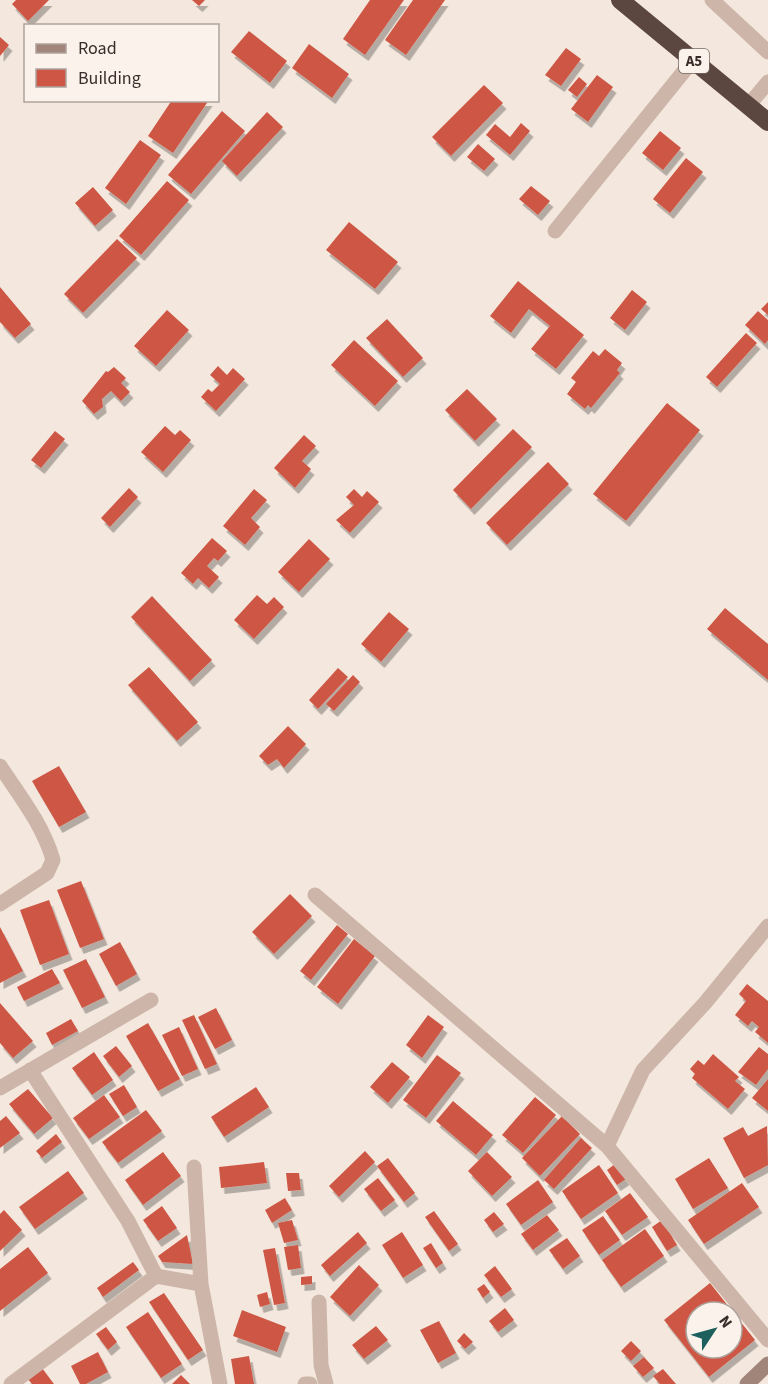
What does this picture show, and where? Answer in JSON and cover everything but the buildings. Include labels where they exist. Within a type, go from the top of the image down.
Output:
[{"type":"highway","name":"A5","points":[[620,0],[768,122]]},
{"type":"street","points":[[712,0],[768,52]]},
{"type":"street","points":[[555,231],[693,60]]},
{"type":"street","points":[[748,106],[768,81]]},
{"type":"street","points":[[0,766],[33,815],[48,843],[53,860],[47,873],[0,904]]},
{"type":"street","points":[[315,895],[607,1146],[768,1340]]},
{"type":"street","points":[[607,1146],[643,1070],[705,1003],[768,926]]},
{"type":"street","points":[[0,1088],[152,1000]]},
{"type":"street","points":[[30,1070],[128,1221],[156,1276]]},
{"type":"street","points":[[194,1167],[201,1284],[220,1384]]},
{"type":"street","points":[[11,1384],[156,1276],[201,1284]]},
{"type":"street","points":[[319,1302],[321,1365],[326,1384]]},
{"type":"street","points":[[747,1384],[768,1364]]}]
